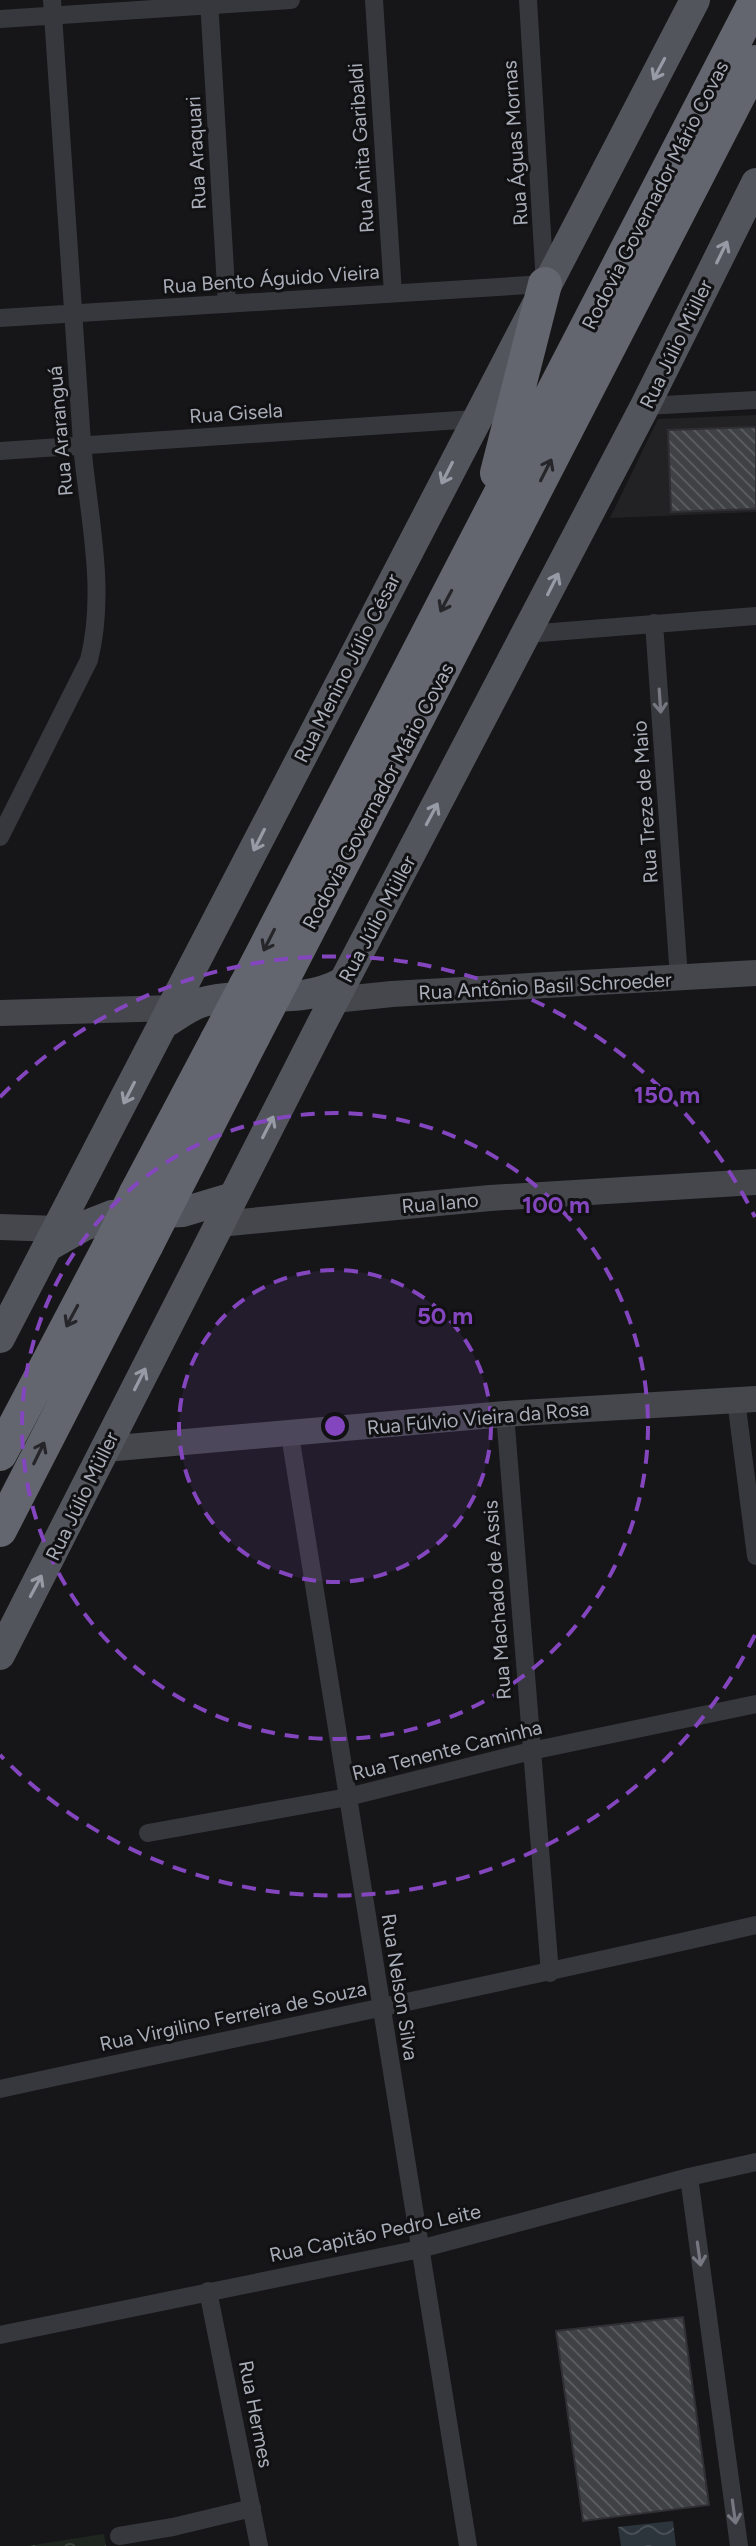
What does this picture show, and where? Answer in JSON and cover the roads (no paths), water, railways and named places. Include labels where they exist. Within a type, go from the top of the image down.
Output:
[{"type":"highway","name":"Rodovia Governador Mário Covas","points":[[0,1454],[119,1218],[217,1040],[234,992],[482,532],[756,0]]},
{"type":"highway","name":"Rodovia Governador Mário Covas","points":[[1,1529],[146,1246],[177,1203],[253,1037],[290,990],[756,62]]},
{"type":"highway","points":[[712,147],[756,84]]},
{"type":"highway","points":[[482,532],[545,284]]},
{"type":"main road","name":"Rua Menino Júlio César","points":[[0,1338],[169,1016],[686,8]]},
{"type":"main road","name":"Rua Júlio Müller","points":[[0,1655],[333,1002],[645,406],[756,183]]},
{"type":"main road","points":[[193,969],[198,982],[208,993],[234,992]]},
{"type":"main road","points":[[290,990],[317,1013],[333,1002]]},
{"type":"main road","name":"Rua Antônio Basil Schroeder","points":[[169,1016],[234,992],[327,991],[333,1002]]},
{"type":"main road","points":[[82,1184],[94,1203],[119,1218]]},
{"type":"main road","points":[[177,1203],[194,1218],[221,1221]]},
{"type":"main road","name":"Rua Iano","points":[[54,1238],[84,1226],[177,1203],[221,1221]]},
{"type":"street","points":[[0,19],[53,8],[291,0]]},
{"type":"street","name":"Rua Anita Garibaldi","points":[[374,0],[393,293]]},
{"type":"street","name":"Rua Águas Mornas","points":[[528,0],[545,284]]},
{"type":"street","name":"Rua Araquari","points":[[210,3],[227,304]]},
{"type":"street","name":"Rua Araranguá","points":[[0,837],[89,660],[97,629],[97,595],[82,445],[53,8]]},
{"type":"street","name":"Rua Bento Águido Vieira","points":[[0,318],[545,284]]},
{"type":"street","points":[[645,406],[756,400]]},
{"type":"street","name":"Rua Gisela","points":[[0,451],[475,419]]},
{"type":"street","points":[[527,634],[756,616]]},
{"type":"street","name":"Rua Treze de Maio","points":[[654,623],[679,978]]},
{"type":"street","name":"Rua Antônio Basil Schroeder","points":[[333,1002],[392,994],[756,973]]},
{"type":"street","name":"Rua Antônio Basil Schroeder","points":[[0,1013],[169,1016]]},
{"type":"street","name":"Rua Iano","points":[[221,1221],[490,1198],[756,1182]]},
{"type":"street","points":[[0,1227],[54,1238]]},
{"type":"street","points":[[746,1399],[756,1556]]},
{"type":"street","name":"Rua Fúlvio Vieira da Rosa","points":[[105,1449],[505,1414],[746,1399]]},
{"type":"street","name":"Rua Machado de Assis","points":[[505,1414],[550,1973]]},
{"type":"street","name":"Rua Nelson Silva","points":[[290,1435],[468,2546]]},
{"type":"street","name":"Rua Tenente Caminha","points":[[148,1833],[348,1797],[531,1751],[756,1704]]},
{"type":"street","name":"Rua Virgilino Ferreira de Souza","points":[[0,2089],[381,2006],[550,1973],[756,1925]]},
{"type":"street","name":"Rua Capitão Pedro Leite","points":[[0,2335],[420,2249],[756,2162]]},
{"type":"street","points":[[689,2177],[739,2546]]},
{"type":"street","name":"Rua Hermes","points":[[208,2291],[259,2546]]},
{"type":"street","points":[[119,2536],[252,2508]]},
{"type":"water","points":[[673,2521],[676,2546],[621,2546],[618,2527]]}]
